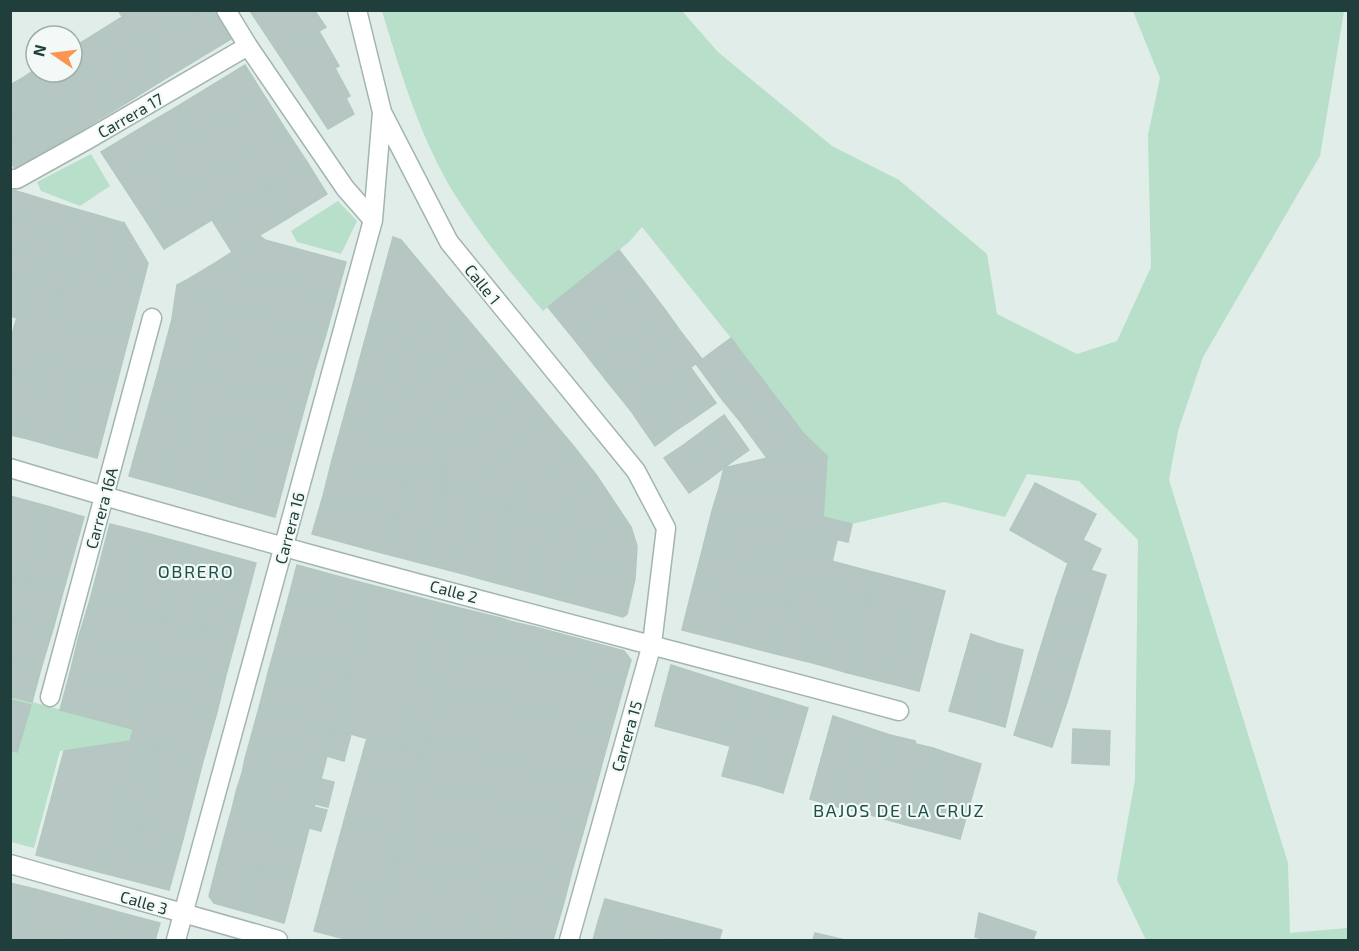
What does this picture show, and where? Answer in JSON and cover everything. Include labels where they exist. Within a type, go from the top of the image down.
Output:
[{"type":"street","points":[[226,10],[345,188],[373,220]]},
{"type":"street","name":"Calle 1","points":[[357,10],[382,112],[449,242],[636,471],[666,528]]},
{"type":"street","name":"Carrera 17","points":[[10,179],[17,179],[87,140],[248,46]]},
{"type":"street","name":"Carrera 16","points":[[176,940],[373,220],[382,112]]},
{"type":"street","name":"Carrera 16A","points":[[50,697],[152,318]]},
{"type":"street","name":"Calle 2","points":[[10,468],[284,546],[899,711]]},
{"type":"street","name":"Carrera 15","points":[[569,940],[652,644],[666,528]]},
{"type":"street","name":"Calle 3","points":[[10,864],[278,940]]},
{"type":"green space","points":[[382,11],[682,11],[718,52],[832,146],[899,180],[987,254],[997,314],[1077,354],[1117,341],[1151,267],[1148,135],[1160,78],[1133,11],[1344,11],[1320,156],[1203,357],[1178,431],[1169,480],[1288,863],[1290,933],[1348,928],[1348,940],[1146,940],[1117,880],[1135,780],[1138,540],[1079,481],[1027,474],[1005,517],[944,502],[852,524],[823,517],[827,456],[803,433],[642,227],[629,242],[543,311],[487,241],[444,176],[413,107]]},
{"type":"green space","points":[[91,154],[110,186],[80,206],[41,191],[37,182]]},
{"type":"green space","points":[[338,201],[357,221],[341,254],[297,242],[291,231]]},
{"type":"green space","points":[[10,696],[133,729],[130,741],[60,751],[34,848],[11,842]]},
{"type":"building","points":[[118,10],[203,10],[141,47]]},
{"type":"building","points":[[203,10],[213,10],[231,39],[163,80],[141,47]]},
{"type":"building","points":[[314,10],[326,27],[280,56],[250,11]]},
{"type":"building","points":[[122,17],[163,80],[139,95],[98,32]]},
{"type":"building","points":[[319,31],[339,66],[335,68],[350,96],[346,98],[354,114],[328,129],[280,56]]},
{"type":"building","points":[[98,32],[139,95],[115,110],[84,62],[84,41]]},
{"type":"building","points":[[84,62],[115,110],[90,125],[63,84],[84,84]]},
{"type":"building","points":[[245,65],[265,97],[196,137],[178,106]]},
{"type":"building","points":[[24,77],[24,84],[29,84],[66,140],[54,147],[12,84]]},
{"type":"building","points":[[12,84],[54,147],[41,155],[10,107],[10,85]]},
{"type":"building","points":[[29,84],[46,84],[78,133],[66,140]]},
{"type":"building","points":[[46,84],[63,84],[90,125],[78,133]]},
{"type":"building","points":[[265,97],[286,130],[179,194],[158,159]]},
{"type":"building","points":[[178,106],[196,137],[158,159],[139,129]]},
{"type":"building","points":[[10,107],[41,155],[29,162],[10,133]]},
{"type":"building","points":[[139,129],[158,159],[120,181],[101,152]]},
{"type":"building","points":[[286,130],[307,162],[164,249],[143,216]]},
{"type":"building","points":[[10,133],[29,162],[16,170],[10,161]]},
{"type":"building","points":[[158,159],[179,194],[143,216],[120,181]]},
{"type":"building","points":[[307,162],[327,194],[285,220],[266,188]]},
{"type":"building","points":[[266,188],[285,220],[232,252],[212,220]]},
{"type":"building","points":[[13,190],[69,207],[61,233],[10,218],[10,200]]},
{"type":"building","points":[[69,207],[97,215],[83,269],[54,261]]},
{"type":"building","points":[[97,215],[124,223],[111,270],[106,275],[83,269]]},
{"type":"building","points":[[10,218],[61,233],[54,261],[10,249]]},
{"type":"building","points":[[124,223],[148,263],[144,279],[111,270]]},
{"type":"building","points":[[259,235],[265,240],[346,262],[336,298],[215,263]]},
{"type":"building","points":[[393,237],[401,240],[447,295],[423,319],[426,323],[407,344],[394,326],[371,318]]},
{"type":"building","points":[[10,249],[70,266],[62,293],[10,278]]},
{"type":"building","points":[[619,250],[644,282],[573,338],[548,307]]},
{"type":"building","points":[[215,263],[336,298],[326,334],[216,304],[185,281]]},
{"type":"building","points":[[70,266],[106,275],[111,270],[144,279],[129,336],[56,317]]},
{"type":"building","points":[[10,278],[27,283],[17,318],[10,316]]},
{"type":"building","points":[[185,281],[216,304],[193,386],[157,376],[172,319],[177,285]]},
{"type":"building","points":[[644,282],[666,311],[595,366],[573,338]]},
{"type":"building","points":[[27,283],[62,293],[56,317],[129,336],[117,382],[43,364],[40,376],[10,368],[10,341]]},
{"type":"building","points":[[447,295],[470,322],[398,397],[372,432],[360,429],[407,344],[426,323],[423,319]]},
{"type":"building","points":[[216,304],[326,334],[315,370],[206,340]]},
{"type":"building","points":[[666,311],[681,332],[610,385],[595,366]]},
{"type":"building","points":[[371,318],[394,326],[407,344],[400,358],[363,347]]},
{"type":"building","points":[[470,322],[501,359],[423,425],[415,444],[372,432],[398,397]]},
{"type":"building","points":[[681,332],[702,359],[631,411],[610,385]]},
{"type":"building","points":[[731,338],[745,357],[710,383],[696,364]]},
{"type":"building","points":[[206,340],[315,370],[305,406],[196,376]]},
{"type":"building","points":[[363,347],[400,358],[379,395],[352,388]]},
{"type":"building","points":[[745,357],[760,376],[724,402],[710,383]]},
{"type":"building","points":[[501,359],[525,388],[448,453],[423,425]]},
{"type":"building","points":[[43,364],[79,373],[60,448],[24,438]]},
{"type":"building","points":[[10,368],[40,376],[24,438],[10,435]]},
{"type":"building","points":[[691,368],[716,403],[696,417],[671,382]]},
{"type":"building","points":[[79,373],[117,382],[97,458],[60,448]]},
{"type":"building","points":[[157,376],[193,386],[186,412],[150,401]]},
{"type":"building","points":[[196,376],[305,406],[295,442],[186,412]]},
{"type":"building","points":[[760,376],[774,395],[739,420],[724,402]]},
{"type":"building","points":[[671,382],[696,417],[675,431],[651,397]]},
{"type":"building","points":[[352,388],[379,395],[360,429],[342,424]]},
{"type":"building","points":[[525,388],[550,418],[460,495],[441,490],[448,453]]},
{"type":"building","points":[[774,395],[789,414],[753,439],[739,420]]},
{"type":"building","points":[[651,397],[675,431],[655,446],[631,411]]},
{"type":"building","points":[[150,401],[186,412],[166,486],[129,476]]},
{"type":"building","points":[[186,412],[223,422],[202,496],[166,486]]},
{"type":"building","points":[[789,414],[803,433],[767,458],[753,439]]},
{"type":"building","points":[[724,415],[749,450],[729,464],[705,429]]},
{"type":"building","points":[[550,418],[575,448],[504,508],[460,495]]},
{"type":"building","points":[[223,422],[259,432],[239,507],[202,496]]},
{"type":"building","points":[[342,424],[415,444],[423,425],[448,453],[446,475],[422,468],[409,473],[407,482],[332,460]]},
{"type":"building","points":[[705,429],[729,464],[709,479],[685,444]]},
{"type":"building","points":[[259,432],[295,442],[275,517],[239,507]]},
{"type":"building","points":[[803,433],[827,456],[767,458]]},
{"type":"building","points":[[685,444],[709,479],[689,493],[664,458]]},
{"type":"building","points":[[575,448],[597,476],[550,514],[549,521],[504,508]]},
{"type":"building","points":[[827,456],[825,489],[719,488],[724,468],[767,458]]},
{"type":"building","points":[[332,460],[407,482],[397,516],[323,496]]},
{"type":"building","points":[[422,468],[446,475],[421,563],[386,554],[409,473]]},
{"type":"building","points":[[597,476],[631,527],[584,529],[549,521],[550,514]]},
{"type":"building","points":[[1035,483],[1096,514],[1083,540],[1101,549],[1091,570],[1068,563],[1010,530]]},
{"type":"building","points":[[719,488],[825,489],[823,517],[852,524],[848,542],[712,511]]},
{"type":"building","points":[[441,490],[477,500],[456,572],[421,563]]},
{"type":"building","points":[[10,496],[47,506],[25,582],[10,578]]},
{"type":"building","points":[[323,496],[397,516],[386,554],[312,534]]},
{"type":"building","points":[[477,500],[512,511],[492,582],[456,572]]},
{"type":"building","points":[[47,506],[84,517],[63,592],[25,582]]},
{"type":"building","points":[[512,511],[549,521],[530,592],[492,582]]},
{"type":"building","points":[[712,511],[837,540],[832,562],[805,554],[803,560],[706,535]]},
{"type":"building","points":[[549,521],[584,529],[567,602],[530,592]]},
{"type":"building","points":[[110,524],[146,533],[126,609],[90,600]]},
{"type":"building","points":[[631,527],[637,546],[635,579],[576,564],[584,529]]},
{"type":"building","points":[[146,533],[183,543],[163,619],[126,609]]},
{"type":"building","points":[[706,535],[803,560],[805,554],[873,572],[868,598],[702,551]]},
{"type":"building","points":[[183,543],[219,553],[200,629],[163,619]]},
{"type":"building","points":[[702,551],[797,578],[788,608],[693,586]]},
{"type":"building","points":[[219,553],[256,563],[243,612],[207,603]]},
{"type":"building","points":[[1068,563],[1106,575],[1095,610],[1056,598]]},
{"type":"building","points":[[576,564],[635,579],[627,614],[623,617],[567,602]]},
{"type":"building","points":[[297,565],[337,576],[330,606],[289,596]]},
{"type":"building","points":[[873,572],[916,583],[888,683],[848,673]]},
{"type":"building","points":[[337,576],[371,585],[364,614],[330,606]]},
{"type":"building","points":[[10,577],[63,592],[53,629],[10,617]]},
{"type":"building","points":[[797,578],[823,585],[805,661],[776,654]]},
{"type":"building","points":[[916,583],[945,591],[919,691],[888,683]]},
{"type":"building","points":[[371,585],[440,603],[402,749],[334,729]]},
{"type":"building","points":[[823,585],[845,592],[824,666],[805,661]]},
{"type":"building","points":[[693,586],[741,598],[730,642],[682,630]]},
{"type":"building","points":[[845,592],[868,598],[848,673],[824,666]]},
{"type":"building","points":[[289,596],[364,614],[349,674],[273,655]]},
{"type":"building","points":[[741,598],[788,608],[776,654],[730,642]]},
{"type":"building","points":[[1056,598],[1095,610],[1086,639],[1047,627]]},
{"type":"building","points":[[90,600],[163,619],[153,656],[79,636]]},
{"type":"building","points":[[207,603],[243,612],[236,638],[200,629]]},
{"type":"building","points":[[440,603],[464,609],[424,755],[402,749]]},
{"type":"building","points":[[464,609],[501,618],[493,648],[456,639]]},
{"type":"building","points":[[10,617],[53,629],[42,665],[10,656]]},
{"type":"building","points":[[501,618],[513,622],[506,651],[493,648]]},
{"type":"building","points":[[163,619],[236,638],[226,675],[153,656]]},
{"type":"building","points":[[513,622],[535,627],[528,657],[506,651]]},
{"type":"building","points":[[535,627],[580,639],[572,668],[528,657]]},
{"type":"building","points":[[1047,627],[1086,639],[1078,665],[1039,653]]},
{"type":"building","points":[[971,634],[997,643],[978,719],[949,711]]},
{"type":"building","points":[[79,636],[153,656],[144,692],[70,673]]},
{"type":"building","points":[[456,639],[625,681],[611,731],[442,687]]},
{"type":"building","points":[[580,639],[624,651],[631,660],[625,681],[572,668]]},
{"type":"building","points":[[997,643],[1023,650],[1005,727],[978,719]]},
{"type":"building","points":[[1039,653],[1078,665],[1069,696],[1030,683]]},
{"type":"building","points":[[273,655],[349,674],[343,694],[268,673]]},
{"type":"building","points":[[10,656],[42,665],[32,702],[10,696]]},
{"type":"building","points":[[153,656],[226,675],[217,712],[144,692]]},
{"type":"building","points":[[671,665],[746,689],[730,746],[655,726]]},
{"type":"building","points":[[70,673],[144,692],[133,729],[60,710]]},
{"type":"building","points":[[268,673],[343,694],[334,729],[259,708]]},
{"type":"building","points":[[1030,683],[1069,696],[1052,747],[1014,735]]},
{"type":"building","points":[[442,687],[611,731],[596,786],[428,738]]},
{"type":"building","points":[[746,689],[776,698],[753,784],[722,776]]},
{"type":"building","points":[[144,692],[217,712],[203,761],[130,741]]},
{"type":"building","points":[[776,698],[808,708],[783,793],[753,784]]},
{"type":"building","points":[[10,700],[31,705],[17,752],[10,750]]},
{"type":"building","points":[[259,708],[334,729],[327,756],[251,737]]},
{"type":"building","points":[[833,716],[860,725],[838,807],[810,799]]},
{"type":"building","points":[[860,725],[890,735],[867,814],[838,807]]},
{"type":"building","points":[[334,729],[351,734],[344,761],[327,756]]},
{"type":"building","points":[[1073,729],[1110,731],[1109,765],[1072,763]]},
{"type":"building","points":[[890,735],[933,748],[910,826],[867,814]]},
{"type":"building","points":[[251,737],[327,756],[321,779],[245,759]]},
{"type":"building","points":[[367,738],[424,755],[416,782],[359,767]]},
{"type":"building","points":[[428,738],[596,786],[586,822],[417,779]]},
{"type":"building","points":[[130,741],[138,743],[103,873],[36,855],[64,751]]},
{"type":"building","points":[[138,743],[158,748],[133,849],[177,861],[169,890],[103,873]]},
{"type":"building","points":[[158,748],[203,761],[183,839],[138,827]]},
{"type":"building","points":[[933,748],[947,753],[926,830],[910,826]]},
{"type":"building","points":[[947,753],[981,764],[960,839],[926,830]]},
{"type":"building","points":[[245,759],[321,779],[318,793],[242,773]]},
{"type":"building","points":[[359,767],[416,782],[401,837],[344,821]]},
{"type":"building","points":[[242,773],[318,793],[314,807],[290,801],[289,806],[236,792]]},
{"type":"building","points":[[321,779],[334,782],[328,807],[315,804]]},
{"type":"building","points":[[417,779],[586,822],[572,871],[404,827]]},
{"type":"building","points":[[236,792],[289,806],[290,801],[314,807],[309,828],[232,809]]},
{"type":"building","points":[[314,807],[327,810],[321,831],[309,828]]},
{"type":"building","points":[[232,809],[309,828],[305,844],[228,823]]},
{"type":"building","points":[[344,821],[401,837],[386,892],[329,876]]},
{"type":"building","points":[[228,823],[305,844],[297,874],[259,864],[258,869],[218,861]]},
{"type":"building","points":[[138,827],[183,839],[177,861],[133,849]]},
{"type":"building","points":[[404,827],[572,871],[564,902],[395,858]]},
{"type":"building","points":[[395,858],[440,870],[422,940],[373,940]]},
{"type":"building","points":[[218,861],[258,869],[246,912],[214,903],[209,896]]},
{"type":"building","points":[[259,864],[297,874],[284,923],[246,912]]},
{"type":"building","points":[[440,870],[486,882],[470,940],[422,940]]},
{"type":"building","points":[[329,876],[386,892],[373,940],[349,940],[314,931]]},
{"type":"building","points":[[486,882],[508,887],[496,935],[484,932],[482,940],[470,940]]},
{"type":"building","points":[[10,883],[35,889],[25,929],[10,926]]},
{"type":"building","points":[[508,887],[564,902],[553,940],[519,940],[496,935]]},
{"type":"building","points":[[35,889],[90,904],[81,940],[25,929]]},
{"type":"building","points":[[605,899],[722,930],[719,940],[671,940],[598,922]]},
{"type":"building","points":[[90,904],[122,913],[115,940],[81,940]]},
{"type":"building","points":[[122,913],[160,923],[155,940],[115,940]]},
{"type":"building","points":[[979,913],[1036,932],[1033,940],[986,940],[975,937]]},
{"type":"building","points":[[598,922],[663,938],[663,940],[593,940]]},
{"type":"building","points":[[10,926],[25,929],[72,940],[10,940]]},
{"type":"building","points":[[484,932],[496,935],[519,940],[482,940]]},
{"type":"building","points":[[815,933],[845,940],[813,940]]},
{"type":"district","name":"OBRERO","points":[[196,571]]},
{"type":"district","name":"BAJOS DE LA CRUZ","points":[[899,810]]}]
